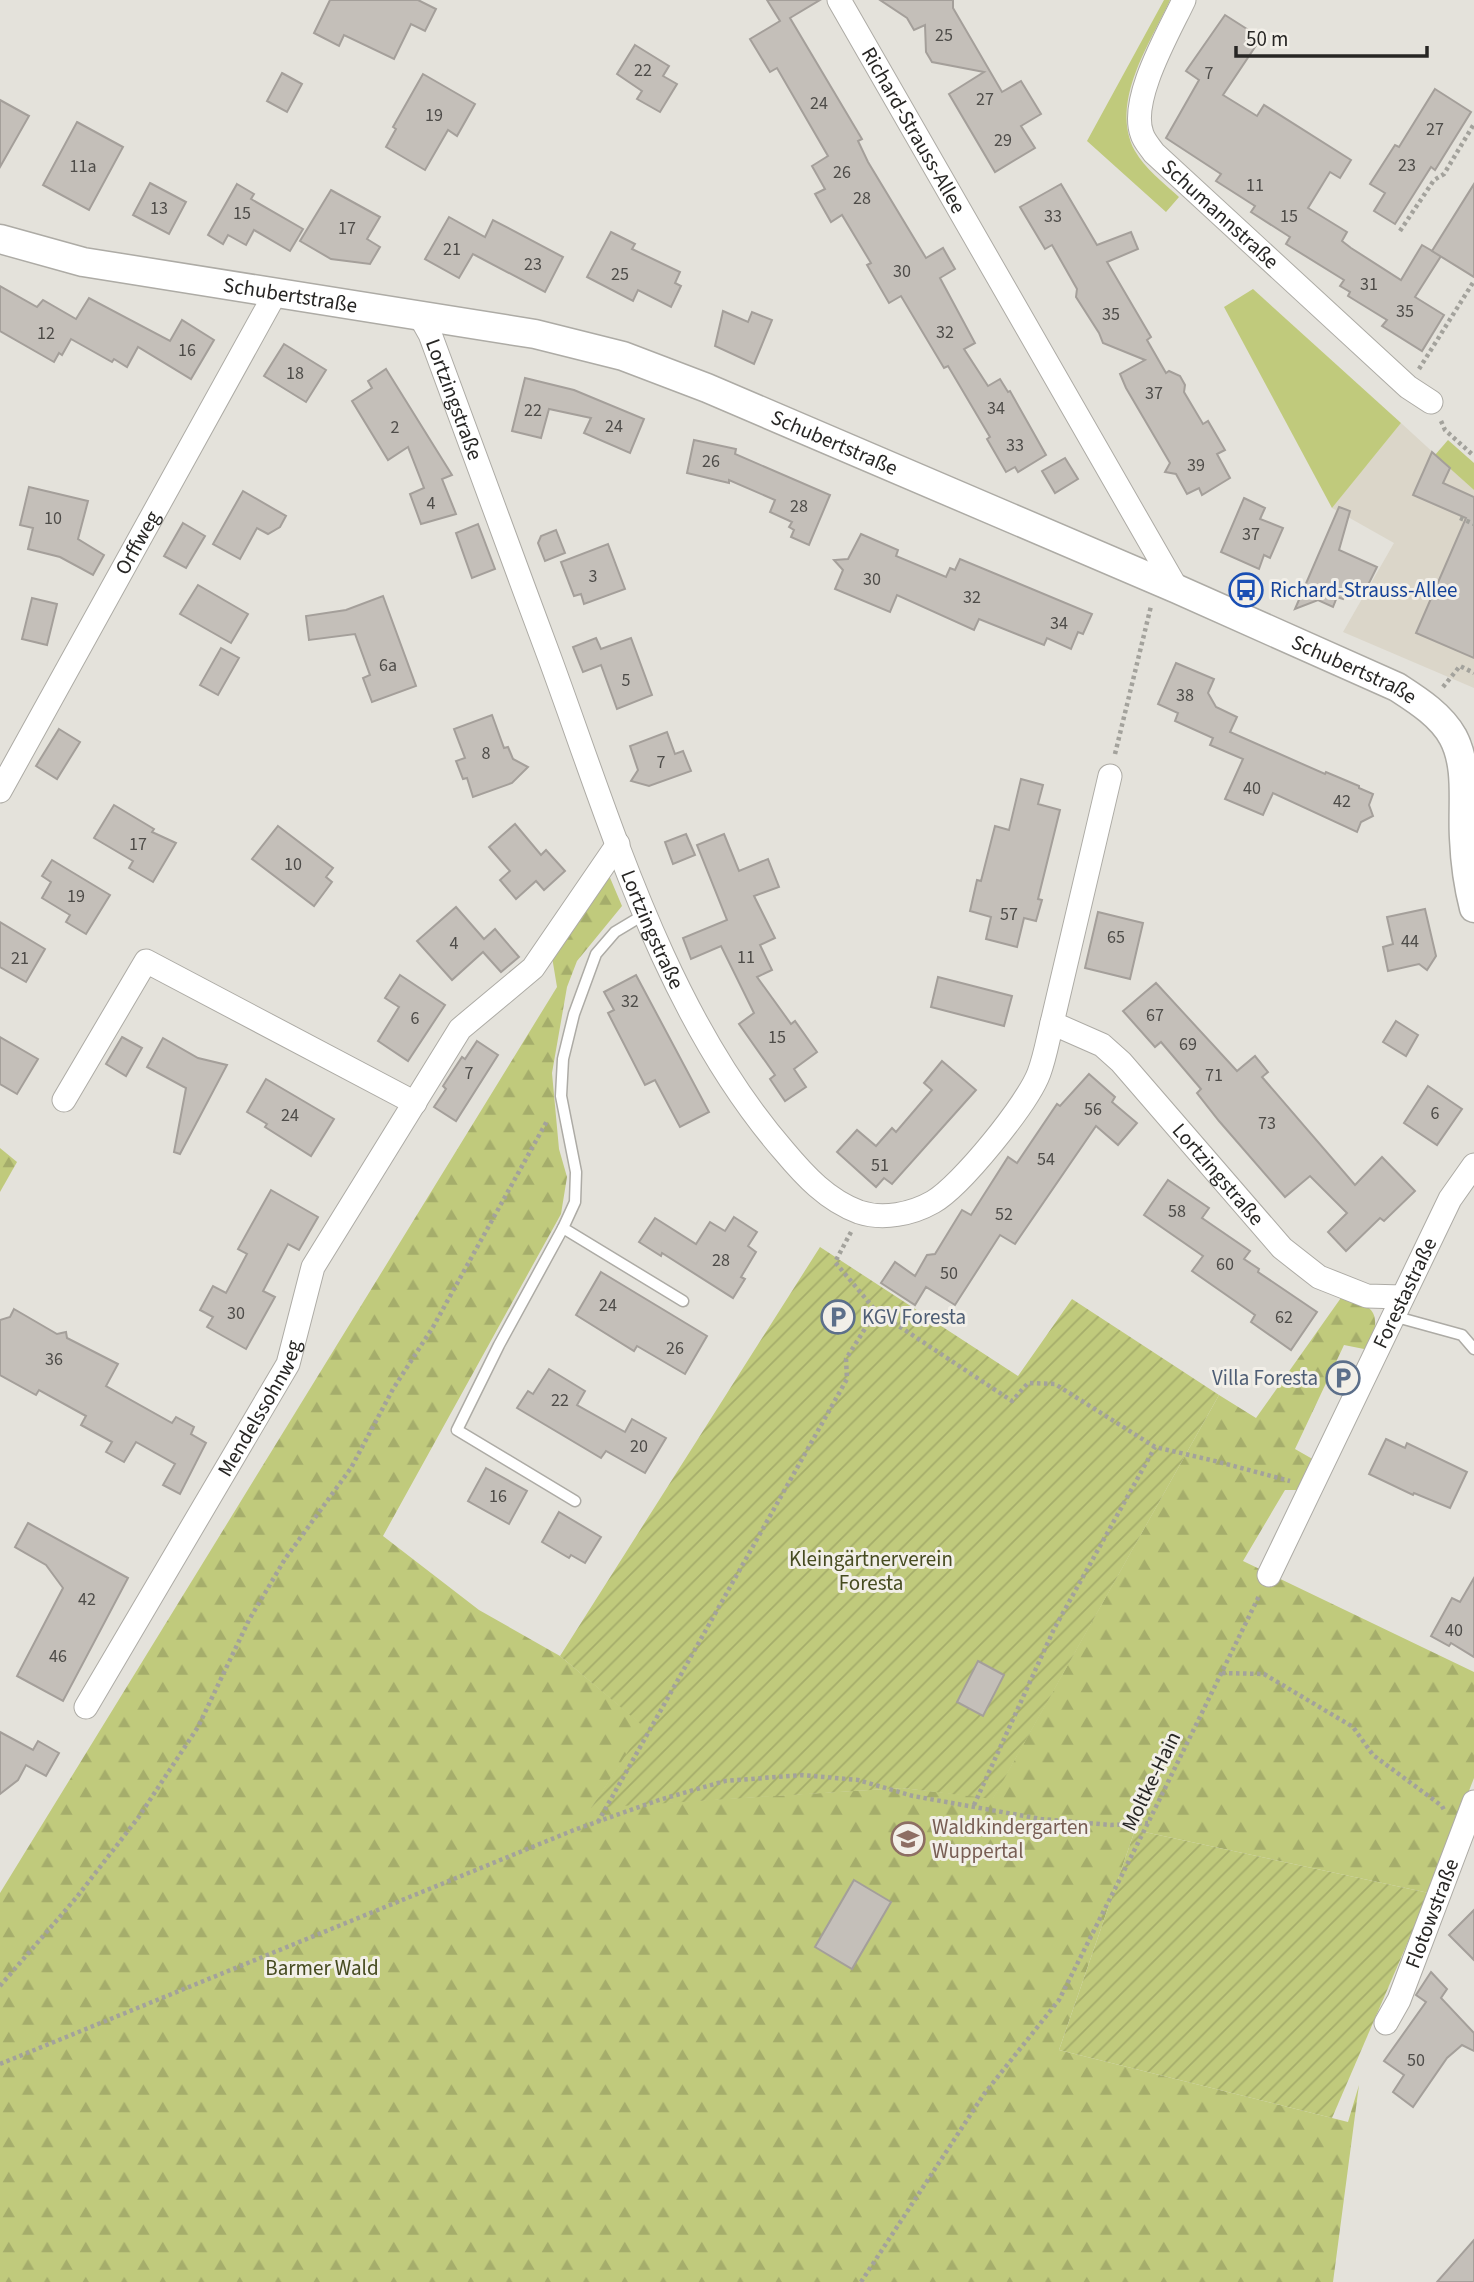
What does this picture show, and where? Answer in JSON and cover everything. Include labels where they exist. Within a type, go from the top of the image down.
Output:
[{"type":"street","name":"Richard-Strauss-Allee","points":[[838,0],[1177,589]]},
{"type":"street","name":"Schumannstraße","points":[[1184,0],[1145,86],[1139,110],[1142,134],[1154,153],[1408,387],[1431,402]]},
{"type":"street","name":"Schubertstraße","points":[[0,239],[83,262],[421,318],[535,334],[623,356],[707,388],[1177,589],[1397,687],[1427,707],[1452,736],[1462,763],[1468,887],[1474,908]]},
{"type":"street","name":"Orffweg","points":[[0,791],[275,294]]},
{"type":"street","name":"Lortzingstraße","points":[[421,318],[430,334],[618,844],[668,964],[703,1033],[763,1127],[807,1178],[832,1198],[861,1213],[889,1216],[919,1210],[948,1194],[1022,1105],[1039,1074],[1110,776]]},
{"type":"street","name":"Mendelssohnweg","points":[[86,1707],[288,1364],[313,1267],[460,1029],[533,968],[618,844]]},
{"type":"street","points":[[64,1100],[146,961],[415,1102]]},
{"type":"street","name":"Lortzingstraße","points":[[1052,1023],[1102,1045],[1121,1062],[1282,1248],[1320,1277],[1397,1307]]},
{"type":"street","name":"Forestastraße","points":[[1269,1575],[1450,1199],[1474,1165]]},
{"type":"street","name":"Flotowstraße","points":[[1386,2023],[1399,2000],[1474,1802]]},
{"type":"lane","points":[[575,1501],[457,1430],[575,1202],[576,1172],[561,1096],[563,1059],[574,1014],[596,954],[615,932],[645,914]]},
{"type":"lane","points":[[563,1228],[683,1301]]},
{"type":"lane","points":[[1397,1307],[1462,1335],[1474,1349]]},
{"type":"path","points":[[1400,231],[1434,180],[1444,174],[1474,124]]},
{"type":"path","points":[[1408,387],[1474,281]]},
{"type":"path","points":[[1431,402],[1445,429],[1474,456]]},
{"type":"path","points":[[1460,518],[1474,524]]},
{"type":"path","points":[[1110,776],[1152,603]]},
{"type":"path","points":[[1427,707],[1460,666],[1474,673]]},
{"type":"path","points":[[0,1986],[76,1898],[130,1828],[198,1727],[249,1620],[285,1559],[351,1468],[393,1389],[433,1327],[561,1096]]},
{"type":"path","points":[[846,1241],[835,1262],[876,1311],[1012,1401],[1028,1383],[1055,1384],[1154,1447],[1290,1482]]},
{"type":"path","points":[[597,1823],[847,1378],[846,1359],[876,1311]]},
{"type":"path","points":[[974,1805],[1054,1629],[1154,1447]]},
{"type":"path","name":"Moltke-Hain","points":[[861,2282],[984,2094],[1059,2000],[1269,1575]]},
{"type":"path","points":[[1222,1673],[1264,1674],[1353,1727],[1373,1755],[1442,1806],[1458,1845]]},
{"type":"path","points":[[0,2064],[597,1823],[659,1800],[724,1782],[802,1775],[858,1780],[913,1796],[1041,1819],[1111,1825],[1148,1823]]},
{"type":"shaded area","points":[[1401,423],[1474,490],[1474,688],[1343,632],[1394,543],[1332,508]]},
{"type":"green space","points":[[1164,0],[1170,0],[1135,74],[1127,113],[1128,132],[1139,158],[1179,197],[1166,212],[1087,141]]},
{"type":"green space","points":[[1253,289],[1401,423],[1332,508],[1224,307]]},
{"type":"green space","points":[[1448,440],[1474,463],[1474,490],[1435,455]]},
{"type":"green space","name":"Barmer Wald","points":[[608,873],[622,906],[577,961],[567,987],[552,1073],[559,1149],[567,1177],[561,1214],[383,1536],[479,1610],[560,1656],[645,1727],[592,1807],[902,1788],[993,1798],[1219,1395],[1256,1418],[1343,1295],[1364,1304],[1374,1314],[1375,1321],[1369,1350],[1344,1345],[1295,1449],[1316,1461],[1303,1490],[1285,1490],[1243,1561],[1474,1672],[1474,1778],[1429,1893],[1135,1830],[1059,2050],[1348,2122],[1359,2085],[1333,2282],[0,2282],[0,1893],[557,987],[552,957]]},
{"type":"green space","points":[[0,1148],[17,1162],[0,1192]]},
{"type":"green space","name":"Kleingärtnerverein Foresta","points":[[820,1247],[1018,1376],[1072,1299],[1219,1395],[993,1799],[902,1788],[591,1808],[644,1727],[560,1656]]},
{"type":"green space","points":[[1135,1830],[1429,1893],[1332,2118],[1059,2050]]},
{"type":"building","points":[[330,0],[418,0],[436,9],[425,31],[411,24],[394,59],[344,35],[339,46],[314,33]]},
{"type":"building","points":[[767,0],[820,0],[790,18],[862,139],[858,141],[868,162],[926,258],[943,248],[955,269],[940,278],[975,343],[964,349],[988,386],[1000,379],[1008,392],[1010,391],[1046,455],[1018,472],[1015,467],[1006,472],[987,439],[990,437],[948,366],[944,368],[901,296],[889,303],[867,265],[871,263],[842,215],[831,222],[815,194],[825,189],[812,166],[828,156],[777,68],[770,72],[750,39],[780,21]]},
{"type":"building","points":[[880,0],[953,0],[953,8],[1002,92],[1021,81],[1041,114],[1021,126],[1035,148],[995,172],[949,94],[984,72],[932,62],[926,52],[925,25],[914,30],[907,18]]},
{"type":"building","points":[[1225,15],[1261,38],[1223,95],[1257,116],[1264,105],[1351,160],[1340,178],[1330,172],[1308,208],[1347,232],[1342,241],[1351,248],[1401,280],[1422,245],[1441,256],[1415,297],[1444,315],[1422,351],[1382,326],[1387,320],[1348,296],[1350,292],[1340,286],[1344,280],[1286,244],[1290,237],[1251,212],[1255,206],[1216,181],[1221,174],[1166,138],[1199,80],[1186,71]]},
{"type":"building","points":[[635,45],[669,66],[663,76],[677,84],[660,112],[637,99],[642,91],[617,74]]},
{"type":"building","points":[[282,73],[302,84],[287,112],[267,101]]},
{"type":"building","points":[[423,74],[475,104],[457,136],[448,130],[425,170],[386,147],[396,129],[393,127]]},
{"type":"building","points":[[1435,89],[1471,112],[1435,170],[1431,167],[1395,224],[1374,211],[1385,193],[1370,184],[1395,145],[1399,147]]},
{"type":"building","points":[[0,100],[29,116],[0,167]]},
{"type":"building","points":[[77,122],[123,147],[89,210],[43,185]]},
{"type":"building","points":[[150,183],[186,202],[169,234],[133,215]]},
{"type":"building","points":[[237,184],[254,194],[251,199],[303,229],[290,251],[254,230],[246,245],[228,235],[223,244],[208,235]]},
{"type":"building","points":[[1061,184],[1097,245],[1131,232],[1138,249],[1107,262],[1151,337],[1147,340],[1166,373],[1169,371],[1180,376],[1185,385],[1184,392],[1203,424],[1208,421],[1225,450],[1217,454],[1230,478],[1202,495],[1199,488],[1187,494],[1176,474],[1165,472],[1170,463],[1120,374],[1145,360],[1103,343],[1076,297],[1077,289],[1052,245],[1045,249],[1020,207]]},
{"type":"building","points":[[1474,184],[1474,277],[1432,251]]},
{"type":"building","points":[[331,190],[380,217],[367,239],[380,247],[370,264],[331,259],[300,241]]},
{"type":"building","points":[[449,217],[485,237],[493,220],[563,257],[545,292],[473,254],[459,278],[425,259]]},
{"type":"building","points":[[611,232],[635,244],[632,249],[680,272],[675,283],[681,286],[671,307],[638,290],[633,301],[587,277]]},
{"type":"building","points":[[0,286],[37,307],[43,300],[76,319],[89,298],[170,341],[182,320],[214,340],[191,379],[138,347],[127,367],[114,359],[112,362],[71,339],[62,355],[59,353],[54,362],[0,331]]},
{"type":"building","points":[[723,311],[748,322],[752,312],[772,320],[754,364],[715,346]]},
{"type":"building","points":[[284,344],[326,370],[306,402],[264,376]]},
{"type":"building","points":[[386,369],[452,475],[442,479],[456,514],[421,524],[410,494],[424,488],[408,447],[388,460],[352,401],[372,388],[368,381]]},
{"type":"building","points":[[525,378],[574,390],[644,419],[630,453],[584,433],[591,418],[549,409],[541,438],[512,431]]},
{"type":"building","points":[[694,440],[736,449],[735,454],[830,495],[809,545],[791,537],[794,530],[789,527],[792,522],[770,512],[775,500],[729,480],[729,483],[687,473]]},
{"type":"building","points":[[1432,452],[1450,468],[1443,483],[1474,497],[1474,658],[1416,633],[1466,518],[1413,495]]},
{"type":"building","points":[[1065,458],[1078,479],[1055,493],[1042,471]]},
{"type":"building","points":[[29,487],[88,501],[78,539],[104,555],[93,575],[60,557],[28,549],[33,528],[20,525]]},
{"type":"building","points":[[243,491],[286,516],[280,527],[268,534],[257,528],[240,559],[213,544]]},
{"type":"building","points":[[1244,498],[1265,508],[1260,519],[1283,528],[1270,558],[1264,555],[1259,569],[1221,552]]},
{"type":"building","points":[[1339,507],[1350,511],[1339,550],[1377,567],[1365,591],[1349,584],[1343,599],[1337,597],[1333,607],[1318,600],[1295,609]]},
{"type":"building","points":[[183,523],[205,536],[186,568],[164,556]]},
{"type":"building","points":[[478,524],[495,569],[472,578],[456,533]]},
{"type":"building","points":[[556,530],[565,553],[545,561],[538,543],[541,536]]},
{"type":"building","points":[[861,534],[898,550],[896,556],[946,577],[950,568],[955,570],[960,559],[1092,614],[1083,634],[1078,632],[1071,649],[1047,638],[1044,645],[979,619],[974,630],[897,595],[890,612],[835,589],[843,570],[834,560],[848,559]]},
{"type":"building","points":[[608,544],[625,589],[584,604],[581,594],[574,596],[561,562]]},
{"type":"building","points":[[198,585],[248,614],[231,643],[180,614]]},
{"type":"building","points":[[383,596],[416,686],[372,702],[363,678],[370,675],[355,634],[309,640],[306,616],[346,610]]},
{"type":"building","points":[[32,598],[57,604],[47,645],[22,639]]},
{"type":"building","points":[[596,638],[601,649],[631,638],[652,695],[617,709],[601,665],[583,672],[573,647]]},
{"type":"building","points":[[221,648],[239,658],[218,695],[200,685]]},
{"type":"building","points":[[1176,663],[1214,679],[1208,693],[1216,707],[1237,717],[1230,732],[1373,794],[1369,805],[1373,816],[1361,822],[1357,832],[1273,793],[1263,815],[1225,799],[1243,759],[1210,745],[1213,738],[1175,721],[1178,713],[1158,704]]},
{"type":"building","points":[[492,715],[504,748],[508,747],[513,759],[528,767],[512,783],[473,797],[467,778],[463,779],[456,761],[465,758],[454,729]]},
{"type":"building","points":[[59,729],[80,742],[57,779],[36,766]]},
{"type":"building","points":[[667,732],[675,754],[683,751],[691,771],[649,786],[631,781],[638,770],[630,746]]},
{"type":"building","points":[[1021,779],[1043,785],[1038,804],[1060,810],[1038,899],[1042,900],[1036,921],[1024,918],[1017,947],[986,939],[991,917],[970,911],[995,826],[1009,830]]},
{"type":"building","points":[[114,805],[154,829],[152,832],[176,843],[153,882],[129,868],[133,861],[94,838]]},
{"type":"building","points":[[515,824],[541,855],[546,850],[565,871],[544,890],[536,881],[516,899],[500,880],[510,871],[489,847]]},
{"type":"building","points":[[278,826],[333,868],[326,877],[332,882],[314,906],[252,859]]},
{"type":"building","points":[[686,834],[695,855],[673,864],[665,842]]},
{"type":"building","points":[[724,834],[739,871],[768,859],[779,887],[754,896],[775,938],[760,945],[772,970],[757,977],[791,1024],[795,1021],[817,1052],[794,1069],[806,1087],[785,1101],[770,1079],[775,1075],[739,1024],[754,1013],[721,946],[691,959],[683,938],[727,920],[697,845]]},
{"type":"building","points":[[52,860],[110,895],[86,934],[66,922],[70,915],[42,898],[51,882],[42,876]]},
{"type":"building","points":[[456,907],[484,939],[495,929],[519,957],[501,972],[483,952],[452,980],[417,941]]},
{"type":"building","points":[[1425,909],[1436,956],[1427,970],[1419,964],[1388,971],[1383,947],[1393,944],[1387,917]]},
{"type":"building","points":[[1098,912],[1143,923],[1130,979],[1085,968]]},
{"type":"building","points":[[0,922],[45,949],[26,982],[0,967]]},
{"type":"building","points":[[400,975],[445,1005],[408,1061],[378,1041],[399,1007],[385,998]]},
{"type":"building","points":[[636,975],[709,1112],[680,1127],[655,1080],[645,1085],[608,1013],[614,1010],[604,992]]},
{"type":"building","points":[[938,977],[1012,996],[1004,1026],[931,1007]]},
{"type":"building","points":[[1156,983],[1237,1071],[1255,1056],[1268,1072],[1262,1077],[1355,1185],[1382,1157],[1415,1191],[1384,1221],[1380,1218],[1346,1251],[1328,1232],[1347,1213],[1310,1176],[1285,1197],[1219,1121],[1197,1093],[1201,1089],[1161,1042],[1155,1047],[1123,1011]]},
{"type":"building","points":[[1396,1021],[1418,1035],[1406,1056],[1383,1042]]},
{"type":"building","points":[[0,1037],[38,1059],[17,1094],[0,1084]]},
{"type":"building","points":[[122,1037],[142,1048],[126,1076],[106,1064]]},
{"type":"building","points":[[163,1038],[198,1058],[227,1065],[180,1154],[174,1152],[186,1088],[147,1067]]},
{"type":"building","points":[[477,1041],[498,1055],[456,1121],[434,1107],[446,1089],[443,1086],[462,1057],[465,1059]]},
{"type":"building","points":[[942,1061],[976,1090],[892,1184],[884,1178],[876,1187],[837,1152],[857,1130],[876,1146],[892,1128],[896,1132],[932,1090],[924,1083]]},
{"type":"building","points":[[1089,1074],[1115,1097],[1112,1102],[1137,1123],[1118,1145],[1096,1126],[1015,1244],[1000,1235],[955,1305],[926,1287],[915,1305],[881,1283],[895,1262],[915,1276],[927,1255],[935,1254],[962,1210],[971,1215],[1008,1157],[1017,1163],[1057,1104],[1060,1106]]},
{"type":"building","points":[[266,1079],[334,1119],[311,1156],[265,1127],[267,1124],[247,1112]]},
{"type":"building","points":[[1428,1086],[1462,1109],[1437,1145],[1404,1123]]},
{"type":"building","points":[[1168,1180],[1209,1208],[1202,1218],[1250,1251],[1244,1259],[1259,1269],[1258,1272],[1317,1312],[1291,1350],[1251,1322],[1255,1315],[1192,1271],[1203,1256],[1144,1215]]},
{"type":"building","points":[[271,1190],[318,1217],[299,1250],[288,1244],[263,1291],[275,1297],[246,1349],[207,1327],[213,1317],[200,1310],[213,1286],[226,1293],[247,1254],[238,1249]]},
{"type":"building","points":[[734,1217],[757,1232],[748,1246],[756,1252],[741,1277],[745,1279],[733,1298],[662,1253],[661,1256],[639,1242],[655,1218],[696,1244],[710,1222],[725,1231]]},
{"type":"building","points":[[601,1272],[707,1336],[685,1374],[637,1346],[634,1351],[576,1315]]},
{"type":"building","points":[[14,1309],[57,1334],[66,1332],[67,1338],[118,1364],[106,1386],[172,1423],[176,1417],[194,1427],[191,1434],[206,1443],[180,1494],[163,1485],[175,1464],[136,1442],[124,1462],[106,1452],[112,1442],[81,1425],[86,1416],[39,1390],[36,1395],[0,1375],[0,1320],[10,1317]]},
{"type":"building","points":[[549,1369],[585,1391],[577,1405],[625,1432],[632,1419],[666,1438],[645,1473],[606,1451],[601,1458],[517,1408],[528,1391],[533,1394]]},
{"type":"building","points":[[1386,1439],[1405,1448],[1407,1443],[1467,1472],[1450,1508],[1414,1493],[1413,1495],[1369,1474]]},
{"type":"building","points":[[486,1468],[527,1491],[509,1524],[468,1501]]},
{"type":"building","points":[[559,1512],[601,1537],[585,1563],[571,1555],[569,1558],[542,1542]]},
{"type":"building","points":[[28,1523],[128,1578],[63,1701],[17,1676],[63,1588],[46,1565],[15,1547]]},
{"type":"building","points":[[1474,1578],[1474,1657],[1451,1643],[1449,1646],[1431,1636],[1452,1598],[1460,1602]]},
{"type":"building","points":[[978,1661],[1004,1675],[983,1716],[957,1702]]},
{"type":"building","points":[[0,1732],[33,1750],[38,1741],[59,1753],[46,1776],[26,1765],[18,1780],[0,1794]]},
{"type":"building","points":[[854,1880],[891,1902],[852,1969],[815,1947]]},
{"type":"building","points":[[1474,1910],[1474,1960],[1449,1935]]},
{"type":"building","points":[[1431,1972],[1447,1989],[1441,1998],[1474,2033],[1474,2051],[1462,2045],[1447,2058],[1413,2107],[1393,2092],[1404,2075],[1384,2061],[1426,2002],[1416,1995]]},
{"type":"building","points":[[1474,2240],[1474,2282],[1437,2282]]},
{"type":"place","name":"Richard-Strauss-Allee","points":[[1246,590]]},
{"type":"place","name":"KGV Foresta","points":[[838,1317]]},
{"type":"place","name":"Villa Foresta","points":[[1343,1378]]},
{"type":"place","name":"Waldkindergarten Wuppertal","points":[[908,1839]]}]
